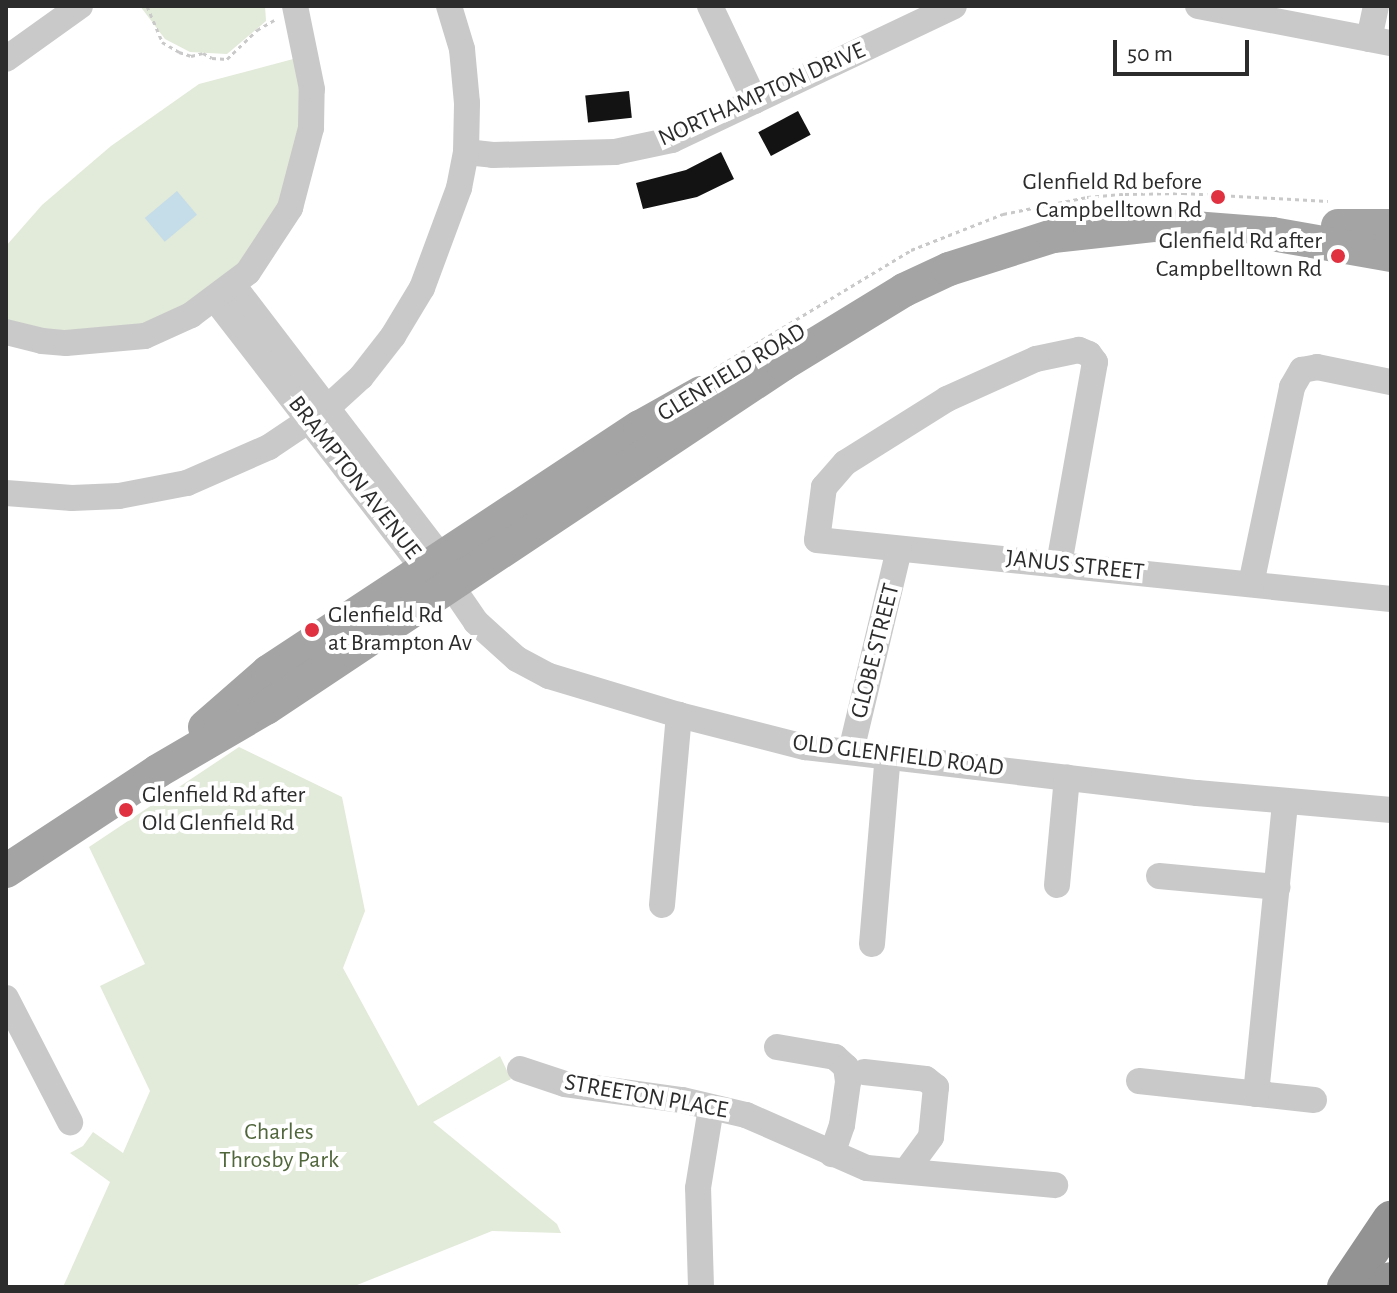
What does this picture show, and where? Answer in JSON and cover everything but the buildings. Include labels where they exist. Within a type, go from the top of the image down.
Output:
[{"type":"highway","points":[[1346,1287],[1391,1220]]},
{"type":"highway","points":[[1387,1287],[1391,1281]]},
{"type":"main road","name":"GLENFIELD ROAD","points":[[438,570],[640,427],[725,380],[865,291],[946,250],[1014,226],[1106,209],[1182,207],[1391,235]]},
{"type":"main road","name":"GLENFIELD ROAD","points":[[6,871],[158,771],[268,672],[916,284],[1006,248],[1053,236],[1155,225],[1272,234],[1391,255]]},
{"type":"main road","points":[[1338,226],[1391,226]]},
{"type":"street","points":[[6,59],[80,6]]},
{"type":"street","points":[[6,493],[97,497],[165,489],[211,475],[253,456],[318,414],[376,358],[415,300],[448,222],[466,152],[465,68],[449,6]]},
{"type":"street","points":[[710,6],[755,101]]},
{"type":"street","name":"NORTHAMPTON DRIVE","points":[[466,152],[493,155],[615,152],[650,146],[696,130],[954,6]]},
{"type":"street","points":[[1198,6],[1380,41],[1376,6]]},
{"type":"street","points":[[6,332],[42,341],[120,341],[166,328],[224,292],[248,272],[279,229],[306,156],[311,128],[312,89],[285,13]]},
{"type":"street","name":"BRAMPTON AVENUE","points":[[224,292],[438,570]]},
{"type":"street","name":"JANUS STREET","points":[[1059,564],[1095,362],[1089,354],[1079,350],[1036,359],[947,399],[845,463],[828,478],[824,487],[817,540],[1391,599]]},
{"type":"street","points":[[1251,584],[1292,387],[1302,370],[1317,367],[1391,382]]},
{"type":"street","name":"GLOBE STREET","points":[[851,751],[899,550]]},
{"type":"street","name":"OLD GLENFIELD ROAD","points":[[438,570],[476,622],[517,659],[549,676],[679,715],[805,747],[1391,810]]},
{"type":"street","points":[[662,905],[679,715]]},
{"type":"street","points":[[872,944],[888,755]]},
{"type":"street","points":[[1057,885],[1067,777]]},
{"type":"street","points":[[1256,1094],[1285,801]]},
{"type":"street","points":[[1159,876],[1277,887]]},
{"type":"street","points":[[6,998],[70,1122]]},
{"type":"street","points":[[777,1047],[835,1057],[846,1067],[848,1082],[842,1125],[832,1154]]},
{"type":"street","name":"STREETON PLACE","points":[[520,1069],[565,1084],[682,1100],[771,1125],[867,1168],[1055,1185]]},
{"type":"street","points":[[864,1072],[926,1079],[936,1087],[931,1137],[906,1171]]},
{"type":"street","points":[[1139,1081],[1314,1100]]},
{"type":"street","points":[[701,1287],[699,1180],[711,1108]]},
{"type":"path","points":[[147,6],[162,42],[191,56],[203,53],[212,58],[227,59],[257,30],[285,13]]},
{"type":"path","points":[[273,6],[285,13]]},
{"type":"path","points":[[276,29],[285,13]]},
{"type":"green space","points":[[140,6],[265,6],[266,21],[227,54],[190,52],[165,39]]},
{"type":"green space","points":[[297,58],[303,99],[301,153],[282,206],[240,263],[197,299],[164,317],[123,331],[72,335],[6,322],[6,246],[42,205],[111,146],[199,84]]},
{"type":"green space","name":"Charles Throsby Park","points":[[239,747],[342,797],[365,911],[343,968],[418,1106],[500,1056],[511,1079],[433,1122],[557,1224],[561,1233],[492,1231],[352,1287],[63,1287],[110,1182],[70,1153],[83,1146],[93,1132],[123,1153],[150,1091],[100,986],[145,964],[89,847]]},
{"type":"water","points":[[177,191],[197,215],[165,242],[145,218]]},
{"type":"place","name":"Glenfield Rd before Campbelltown Rd","points":[[1218,197]]},
{"type":"place","name":"Glenfield Rd after Campbelltown Rd","points":[[1338,256]]},
{"type":"place","name":"Glenfield Rd at Brampton Av","points":[[312,630]]},
{"type":"place","name":"Glenfield Rd after Old Glenfield Rd","points":[[126,810]]}]
